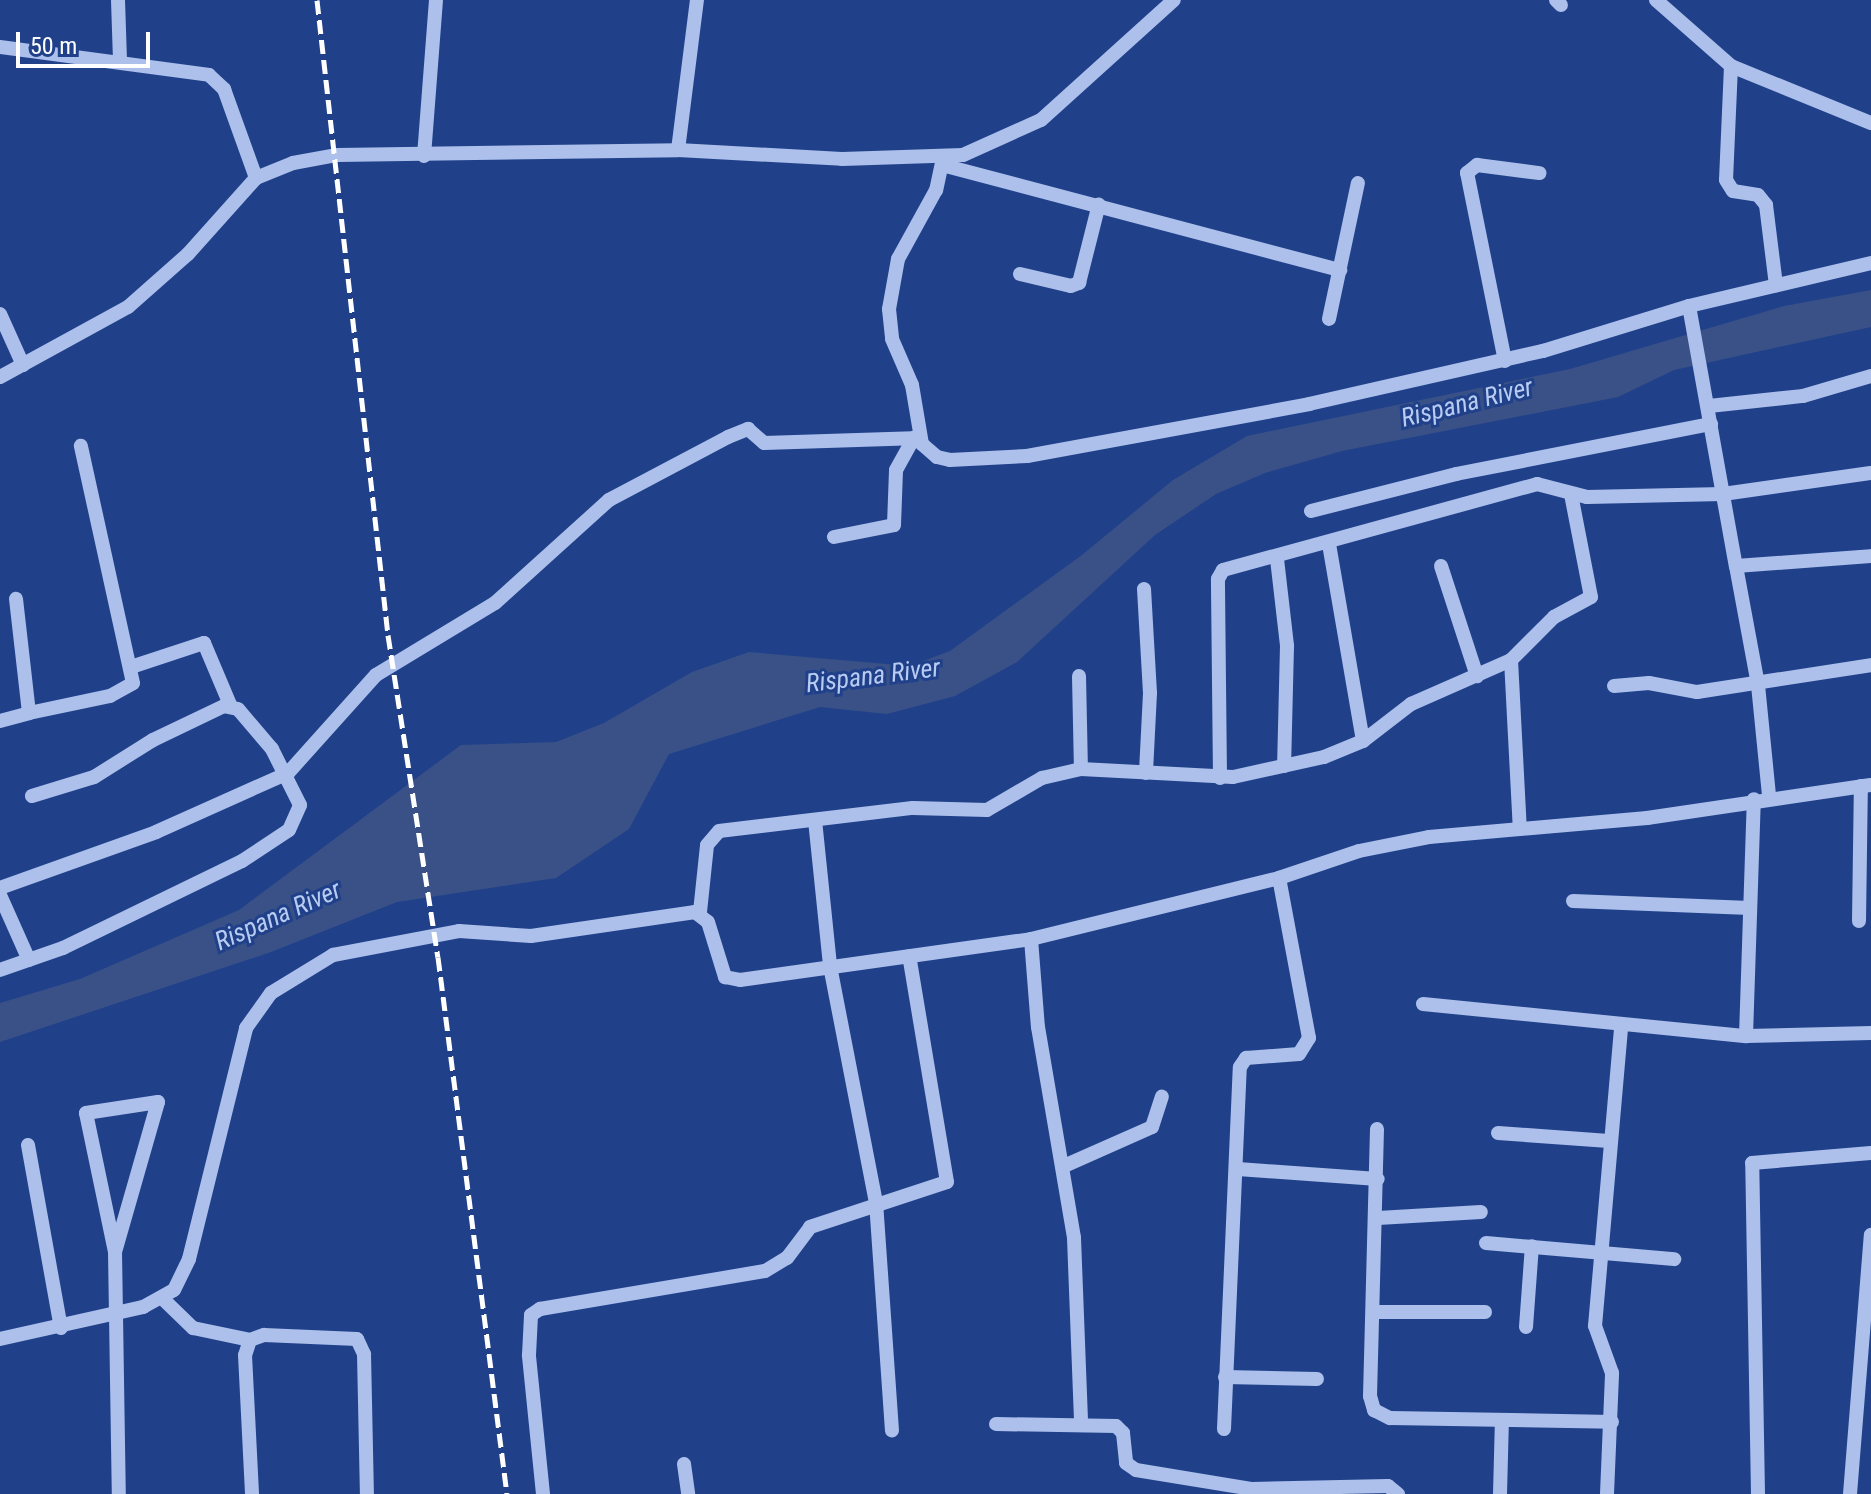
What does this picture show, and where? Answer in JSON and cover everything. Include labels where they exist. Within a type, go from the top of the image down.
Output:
[{"type":"street","points":[[118,0],[120,61]]},
{"type":"street","points":[[424,156],[435,70],[436,0]]},
{"type":"street","points":[[678,150],[697,0]]},
{"type":"street","points":[[943,162],[982,150],[1041,120],[1174,0]]},
{"type":"street","points":[[1656,0],[1731,66],[1871,123]]},
{"type":"street","points":[[0,47],[201,72],[216,79],[256,178]]},
{"type":"street","points":[[1731,66],[1726,180],[1733,191],[1758,195],[1766,205],[1776,285]]},
{"type":"street","points":[[0,377],[105,323],[150,290],[256,178],[293,163],[337,155],[678,150],[943,162],[1340,270]]},
{"type":"street","points":[[943,162],[936,190],[898,259],[889,309],[892,339],[912,385],[917,438],[929,452],[950,460],[1027,456],[1309,404],[1505,361],[1689,306],[1871,263]]},
{"type":"street","points":[[1505,361],[1467,173],[1477,165],[1539,173]]},
{"type":"street","points":[[1329,319],[1358,183]]},
{"type":"street","points":[[1020,274],[1071,286],[1079,283],[1099,204]]},
{"type":"street","points":[[1689,306],[1758,685],[1769,796]]},
{"type":"street","points":[[0,314],[23,365]]},
{"type":"street","points":[[1709,406],[1803,396],[1871,376]]},
{"type":"street","points":[[1311,511],[1456,474],[1711,424]]},
{"type":"street","points":[[0,888],[156,832],[288,773],[376,675],[495,603],[560,540],[630,486],[746,429],[764,443],[917,438]]},
{"type":"street","points":[[834,537],[894,525],[896,470],[917,438]]},
{"type":"street","points":[[0,721],[124,692],[133,683],[81,446]]},
{"type":"street","points":[[1220,778],[1218,576],[1223,570],[1277,559],[1519,488],[1548,485],[1571,494],[1723,494],[1871,473]]},
{"type":"street","points":[[1571,494],[1592,594],[1546,622],[1511,660],[1411,704],[1363,741],[1284,766],[1220,778],[1081,769],[1042,778],[987,810],[913,808],[760,824],[714,834],[707,845],[700,912],[730,980],[1031,939],[1279,878],[1391,844],[1647,818],[1769,796],[1866,785],[1859,921]]},
{"type":"street","points":[[1329,544],[1363,741]]},
{"type":"street","points":[[1736,566],[1871,556]]},
{"type":"street","points":[[1277,559],[1287,646],[1284,766]]},
{"type":"street","points":[[1441,566],[1477,676]]},
{"type":"street","points":[[1144,589],[1150,693],[1146,773]]},
{"type":"street","points":[[16,599],[29,713]]},
{"type":"street","points":[[0,970],[203,882],[273,844],[298,817],[299,798],[288,773],[254,726],[231,707],[204,643],[131,667]]},
{"type":"street","points":[[1511,660],[1520,829]]},
{"type":"street","points":[[1614,686],[1649,683],[1697,692],[1758,685],[1871,665]]},
{"type":"street","points":[[1079,676],[1081,769]]},
{"type":"street","points":[[32,796],[94,777],[209,711],[231,707]]},
{"type":"street","points":[[1746,1036],[1754,799]]},
{"type":"street","points":[[815,820],[830,966],[876,1202],[892,1430]]},
{"type":"street","points":[[1224,1429],[1243,1061],[1294,1056],[1303,1051],[1309,1038],[1279,878]]},
{"type":"street","points":[[0,895],[29,960]]},
{"type":"street","points":[[1573,901],[1750,908]]},
{"type":"street","points":[[0,1339],[115,1315],[163,1299],[180,1281],[189,1259],[246,1028],[261,1002],[285,982],[321,960],[366,946],[459,931],[531,936],[700,912]]},
{"type":"street","points":[[1031,939],[1042,1051],[1064,1166],[1077,1281],[1081,1422]]},
{"type":"street","points":[[543,1494],[529,1355],[531,1315],[540,1309],[765,1271],[787,1258],[810,1227],[876,1202],[935,1189],[948,1180],[909,956]]},
{"type":"street","points":[[1423,1004],[1746,1036],[1871,1033]]},
{"type":"street","points":[[1607,1494],[1612,1373],[1595,1326],[1621,1026]]},
{"type":"street","points":[[1064,1166],[1152,1127],[1162,1097]]},
{"type":"street","points":[[115,1252],[158,1102],[86,1113],[115,1252],[119,1494]]},
{"type":"street","points":[[1377,1129],[1378,1218],[1370,1396],[1378,1414],[1612,1422]]},
{"type":"street","points":[[1498,1133],[1609,1141]]},
{"type":"street","points":[[28,1145],[61,1328]]},
{"type":"street","points":[[1758,1494],[1752,1163],[1871,1153]]},
{"type":"street","points":[[1238,1169],[1378,1179]]},
{"type":"street","points":[[1378,1218],[1481,1212]]},
{"type":"street","points":[[1850,1494],[1871,1235]]},
{"type":"street","points":[[1486,1243],[1674,1259]]},
{"type":"street","points":[[1526,1327],[1532,1246]]},
{"type":"street","points":[[163,1299],[193,1328],[250,1340],[279,1335],[353,1337],[360,1342],[367,1494]]},
{"type":"street","points":[[1374,1312],[1485,1312]]},
{"type":"street","points":[[250,1340],[245,1355],[252,1494]]},
{"type":"street","points":[[1225,1377],[1317,1379]]},
{"type":"street","points":[[1500,1494],[1502,1420]]},
{"type":"street","points":[[996,1424],[1081,1422],[1119,1429],[1126,1463],[1136,1470],[1252,1489],[1388,1486],[1398,1494]]},
{"type":"street","points":[[684,1464],[688,1494]]},
{"type":"water","name":"Rispana River","points":[[1871,290],[1871,327],[1674,370],[1618,397],[1342,451],[1265,473],[1216,494],[1155,535],[1017,662],[955,696],[887,714],[820,707],[669,754],[629,829],[556,878],[397,902],[271,952],[0,1042],[0,1003],[80,979],[239,910],[461,745],[556,742],[604,723],[692,672],[749,652],[910,666],[950,651],[1082,555],[1173,480],[1247,436],[1570,369],[1784,306]]},
{"type":"railway","points":[[317,0],[388,635],[438,957],[507,1494]]}]
